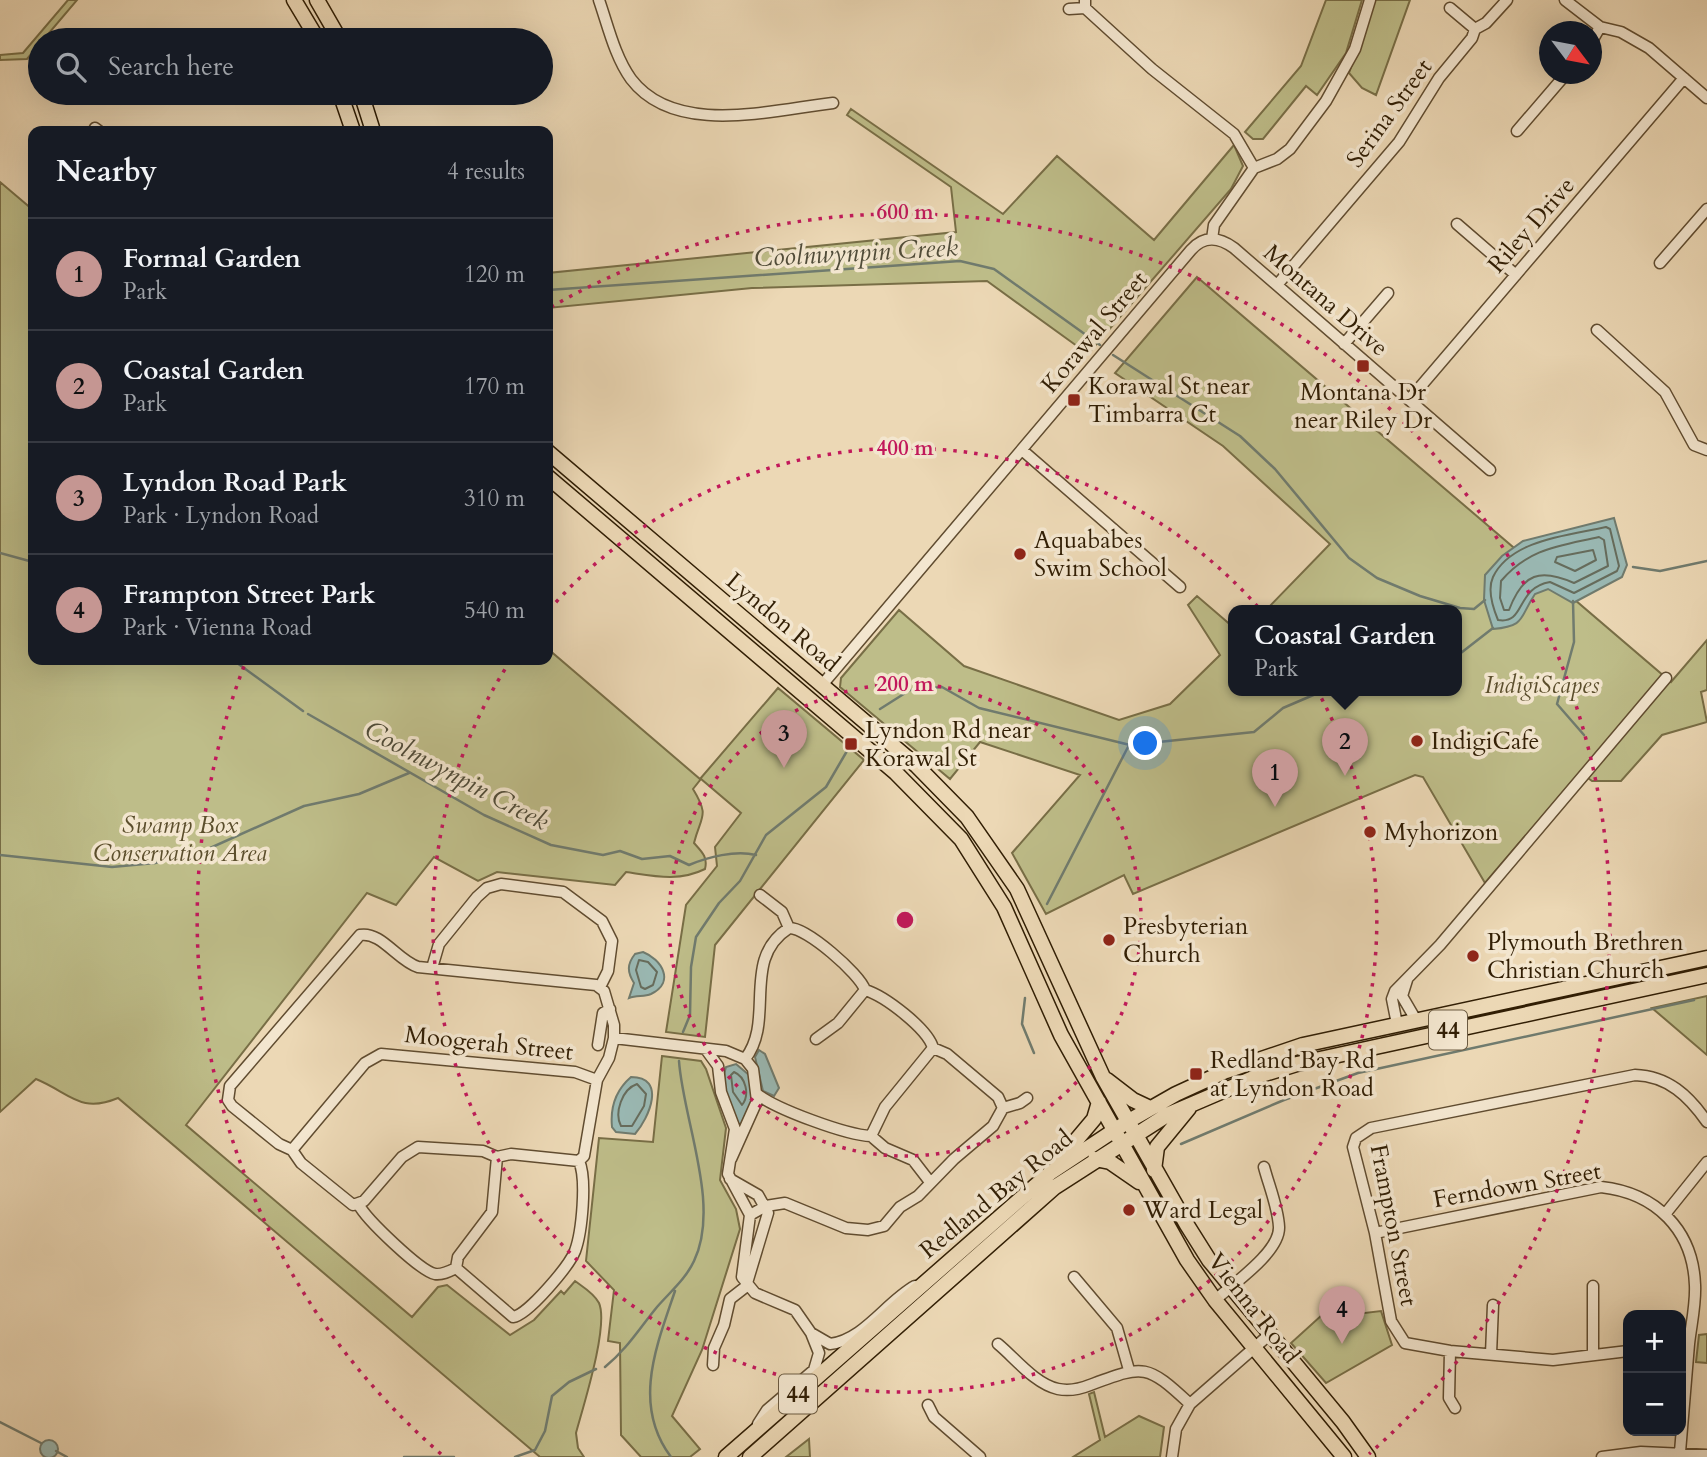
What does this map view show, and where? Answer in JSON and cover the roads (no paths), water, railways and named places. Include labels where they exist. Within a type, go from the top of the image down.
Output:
[{"type":"main road","points":[[294,0],[311,28]]},
{"type":"main road","points":[[317,0],[333,28]]},
{"type":"main road","points":[[344,105],[351,126]]},
{"type":"main road","points":[[365,105],[371,126]]},
{"type":"main road","name":"Lyndon Road","points":[[553,456],[934,781],[995,853],[1032,920],[1124,1132]]},
{"type":"main road","name":"Lyndon Road","points":[[553,481],[914,789],[976,860],[1004,907],[1049,1011],[1099,1101],[1124,1132]]},
{"type":"main road","points":[[809,700],[822,685]]},
{"type":"main road","name":"Redland Bay Road","points":[[750,1457],[1016,1220],[1094,1159],[1150,1108],[1226,1071],[1268,1056],[1406,1022],[1707,958]]},
{"type":"main road","name":"Redland Bay Road","points":[[726,1457],[1050,1173],[1124,1132],[1297,1064],[1707,975]]},
{"type":"main road","points":[[1406,1022],[1409,1038]]},
{"type":"main road","points":[[1102,1077],[1133,1100],[1150,1108]]},
{"type":"main road","points":[[1050,1173],[1094,1119],[1099,1101]]},
{"type":"main road","points":[[1154,1170],[1154,1155],[1161,1139],[1195,1102]]},
{"type":"main road","name":"Vienna Road","points":[[1124,1132],[1154,1170],[1186,1226],[1230,1287],[1343,1422],[1368,1457]]},
{"type":"main road","name":"Vienna Road","points":[[1124,1132],[1143,1185],[1215,1300],[1345,1457]]},
{"type":"main road","points":[[1094,1159],[1110,1162],[1143,1185]]},
{"type":"street","points":[[599,0],[618,54],[631,79],[653,100],[675,111],[701,117],[833,103]]},
{"type":"street","points":[[1212,239],[1214,225],[1254,168],[1277,159],[1290,149],[1326,101],[1354,49],[1370,0]]},
{"type":"street","name":"Serina Street","points":[[1276,285],[1399,142],[1439,78],[1472,38],[1475,29],[1486,23],[1507,0]]},
{"type":"street","points":[[1565,0],[1592,21]]},
{"type":"street","points":[[1069,9],[1085,4],[1152,69],[1234,134],[1254,168]]},
{"type":"street","points":[[1450,8],[1475,29]]},
{"type":"street","points":[[1602,27],[1621,32],[1649,48],[1707,97]]},
{"type":"street","name":"Riley Drive","points":[[1409,400],[1684,78]]},
{"type":"street","points":[[1517,131],[1557,84]]},
{"type":"street","points":[[1660,263],[1707,209]]},
{"type":"street","points":[[1457,224],[1516,275]]},
{"type":"street","name":"Montana Drive","points":[[1212,239],[1234,248],[1490,470]]},
{"type":"street","name":"Korawal Street","points":[[822,685],[1194,246],[1212,239]]},
{"type":"street","points":[[1344,344],[1388,293]]},
{"type":"street","points":[[1597,330],[1655,381],[1672,404],[1694,445],[1707,450]]},
{"type":"street","points":[[1022,450],[1180,587]]},
{"type":"street","points":[[1406,1022],[1392,999],[1395,991],[1666,678]]},
{"type":"street","points":[[432,968],[439,944],[477,897],[487,888],[501,884],[563,892],[607,926],[612,941],[608,971],[600,987]]},
{"type":"street","points":[[760,895],[782,912],[789,928]]},
{"type":"street","points":[[789,928],[804,931],[858,977],[865,990],[883,997],[928,1036],[933,1048],[947,1054],[998,1097],[1003,1108]]},
{"type":"street","points":[[745,1059],[754,1041],[763,958],[789,928]]},
{"type":"street","points":[[456,1268],[442,1273],[428,1270],[369,1221],[359,1205],[348,1203],[301,1163],[292,1150],[279,1144],[232,1106],[228,1100],[230,1086],[360,934],[371,935],[410,965],[600,987]]},
{"type":"street","points":[[1406,1022],[1402,996],[1408,978]]},
{"type":"street","points":[[579,1161],[588,1149],[597,1080],[609,1058],[614,1038],[610,1009],[600,987]]},
{"type":"street","points":[[816,1039],[838,1023],[865,990]]},
{"type":"street","points":[[598,1045],[603,1013],[610,1009]]},
{"type":"street","points":[[614,1038],[726,1052],[745,1059],[752,1069],[758,1094],[756,1108],[730,1161]]},
{"type":"street","points":[[871,1136],[885,1107],[933,1048]]},
{"type":"street","points":[[706,1051],[718,1066],[721,1092],[735,1129],[730,1179],[750,1215],[750,1232],[741,1271],[747,1284],[759,1295],[795,1310],[811,1333],[819,1353],[818,1364],[767,1410],[751,1436]]},
{"type":"street","points":[[718,1066],[726,1052]]},
{"type":"street","name":"Moogerah Street","points":[[292,1150],[365,1063],[381,1054],[575,1072],[597,1080]]},
{"type":"street","name":"Frampton Street","points":[[1623,1351],[1553,1360],[1415,1347],[1398,1336],[1391,1321],[1375,1233],[1353,1147],[1356,1138],[1371,1128],[1635,1075],[1648,1075],[1682,1091],[1707,1122]]},
{"type":"street","points":[[758,1094],[768,1103],[858,1135],[871,1136],[885,1148],[914,1160],[930,1182]]},
{"type":"street","points":[[750,1215],[766,1206],[785,1203],[828,1223],[868,1230],[890,1222],[900,1207],[918,1196],[993,1126],[1003,1108],[1027,1098]]},
{"type":"street","points":[[756,1108],[768,1103]]},
{"type":"street","points":[[359,1205],[402,1157],[418,1147],[483,1151],[498,1157],[511,1154],[579,1161]]},
{"type":"street","points":[[456,1268],[458,1257],[492,1212],[498,1157]]},
{"type":"street","points":[[456,1268],[507,1314],[513,1317],[527,1311],[575,1252],[584,1178],[579,1161]]},
{"type":"street","points":[[1667,1213],[1707,1162]]},
{"type":"street","points":[[1215,1300],[1266,1255],[1277,1240],[1278,1218],[1264,1167]]},
{"type":"street","points":[[713,1365],[716,1338],[724,1325],[730,1299],[747,1284],[765,1225],[766,1206],[758,1195],[730,1179]]},
{"type":"street","name":"Ferndown Street","points":[[1375,1233],[1601,1186],[1633,1193],[1667,1213],[1680,1231],[1692,1256],[1701,1287],[1686,1341]]},
{"type":"street","points":[[1074,1277],[1117,1328],[1129,1370]]},
{"type":"street","points":[[811,1333],[830,1344],[848,1339],[902,1293],[930,1278]]},
{"type":"street","points":[[1593,1286],[1593,1354]]},
{"type":"street","points":[[1491,1354],[1493,1305]]},
{"type":"street","points":[[1172,1457],[1175,1429],[1190,1404],[1270,1334]]},
{"type":"street","points":[[998,1344],[1043,1383],[1060,1390],[1078,1389],[1129,1370],[1151,1373],[1190,1404]]},
{"type":"street","points":[[1450,1351],[1449,1398],[1455,1408]]},
{"type":"street","name":"Ferndown Street","points":[[1679,1452],[1683,1373]]},
{"type":"street","points":[[928,1405],[934,1418],[980,1457]]},
{"type":"street","points":[[1601,1457],[1679,1452],[1707,1455]]},
{"type":"water","points":[[1614,518],[1627,565],[1622,577],[1573,603],[1548,589],[1535,594],[1517,623],[1493,629],[1484,600],[1485,575],[1502,556],[1523,541]]},
{"type":"water","points":[[643,952],[660,965],[663,983],[651,994],[629,998],[634,983],[629,972],[630,961],[635,954]]},
{"type":"water","points":[[759,1050],[765,1054],[779,1088],[774,1096],[763,1091],[755,1057]]},
{"type":"water","points":[[736,1064],[749,1075],[753,1101],[740,1127],[727,1098],[724,1082],[726,1067]]},
{"type":"water","points":[[631,1077],[642,1079],[649,1084],[652,1091],[649,1109],[635,1134],[616,1132],[612,1127],[615,1099],[621,1087]]},
{"type":"water","points":[[49,1440],[55,1443],[58,1449],[55,1455],[49,1458],[43,1455],[40,1449],[43,1443]]},
{"type":"waterway","name":"Coolnwynpin Creek","points":[[553,290],[960,261],[994,269],[1100,345]]},
{"type":"waterway","name":"Coolnwynpin Creek","points":[[1113,355],[1240,436],[1275,469],[1349,558],[1377,578],[1450,605]]},
{"type":"waterway","name":"Coolnwynpin Creek","points":[[0,553],[28,561]]},
{"type":"waterway","name":"Coolnwynpin Creek","points":[[1633,567],[1660,571],[1707,561]]},
{"type":"waterway","name":"Coolnwynpin Creek","points":[[1462,608],[1474,609],[1485,600]]},
{"type":"waterway","points":[[1573,601],[1574,642],[1557,704],[1584,735]]},
{"type":"waterway","name":"Coolnwynpin Creek","points":[[1462,652],[1493,628]]},
{"type":"waterway","name":"Coolnwynpin Creek","points":[[240,665],[303,711]]},
{"type":"waterway","name":"Coolnwynpin Creek","points":[[880,709],[910,690],[942,687],[979,708],[1130,745],[1254,732],[1283,708],[1311,696]]},
{"type":"waterway","name":"Coolnwynpin Creek","points":[[308,714],[484,815],[551,845],[603,855],[620,851],[642,859],[670,856],[689,865],[722,855],[756,855]]},
{"type":"waterway","points":[[1047,904],[1129,745]]},
{"type":"waterway","name":"Coolnwynpin Creek","points":[[683,1032],[690,1015],[691,967],[696,937],[719,903],[740,881],[766,835],[826,787],[847,751]]},
{"type":"waterway","points":[[0,855],[112,867],[155,863],[199,853],[304,806],[359,794],[409,773]]},
{"type":"waterway","points":[[1025,998],[1022,1024],[1034,1053]]},
{"type":"waterway","points":[[1181,1144],[1284,1100],[1358,1073],[1694,1000]]},
{"type":"waterway","name":"Coolnwynpin Creek","points":[[605,1367],[677,1286],[694,1261],[701,1239],[704,1214],[702,1189],[679,1061]]},
{"type":"waterway","points":[[671,1457],[659,1437],[652,1417],[650,1396],[655,1354],[675,1291]]},
{"type":"waterway","name":"Coolnwynpin Creek","points":[[515,1457],[535,1450],[545,1431],[552,1396],[569,1382],[596,1369]]},
{"type":"waterway","points":[[0,1422],[41,1443]]},
{"type":"waterway","points":[[56,1451],[67,1457]]},
{"type":"waterway","name":"Coolnwynpin Creek","points":[[404,1457],[454,1457]]},
{"type":"place","name":"Montana Dr near Riley Dr","points":[[1363,366]]},
{"type":"place","name":"Korawal St near Timbarra Ct","points":[[1074,400]]},
{"type":"place","name":"Aquababes Swim School","points":[[1020,554]]},
{"type":"place","name":"IndigiCafe","points":[[1417,741]]},
{"type":"place","name":"Lyndon Rd near Korawal St","points":[[851,744]]},
{"type":"place","name":"Lyndon Road Park","points":[[784,768]]},
{"type":"place","name":"Coastal Garden","points":[[1345,776]]},
{"type":"place","name":"Formal Garden","points":[[1275,807]]},
{"type":"place","name":"Myhorizon","points":[[1370,832]]},
{"type":"place","name":"Presbyterian Church","points":[[1109,940]]},
{"type":"place","name":"Plymouth Brethren Christian Church","points":[[1473,956]]},
{"type":"place","name":"Redland Bay Rd at Lyndon Road","points":[[1196,1074]]},
{"type":"place","name":"Ward Legal","points":[[1129,1210]]},
{"type":"place","name":"Frampton Street Park","points":[[1342,1344]]},
{"type":"park label","name":"IndigiScapes","points":[[1542,685]]},
{"type":"park label","name":"Swamp Box Conservation Area","points":[[180,839]]}]
